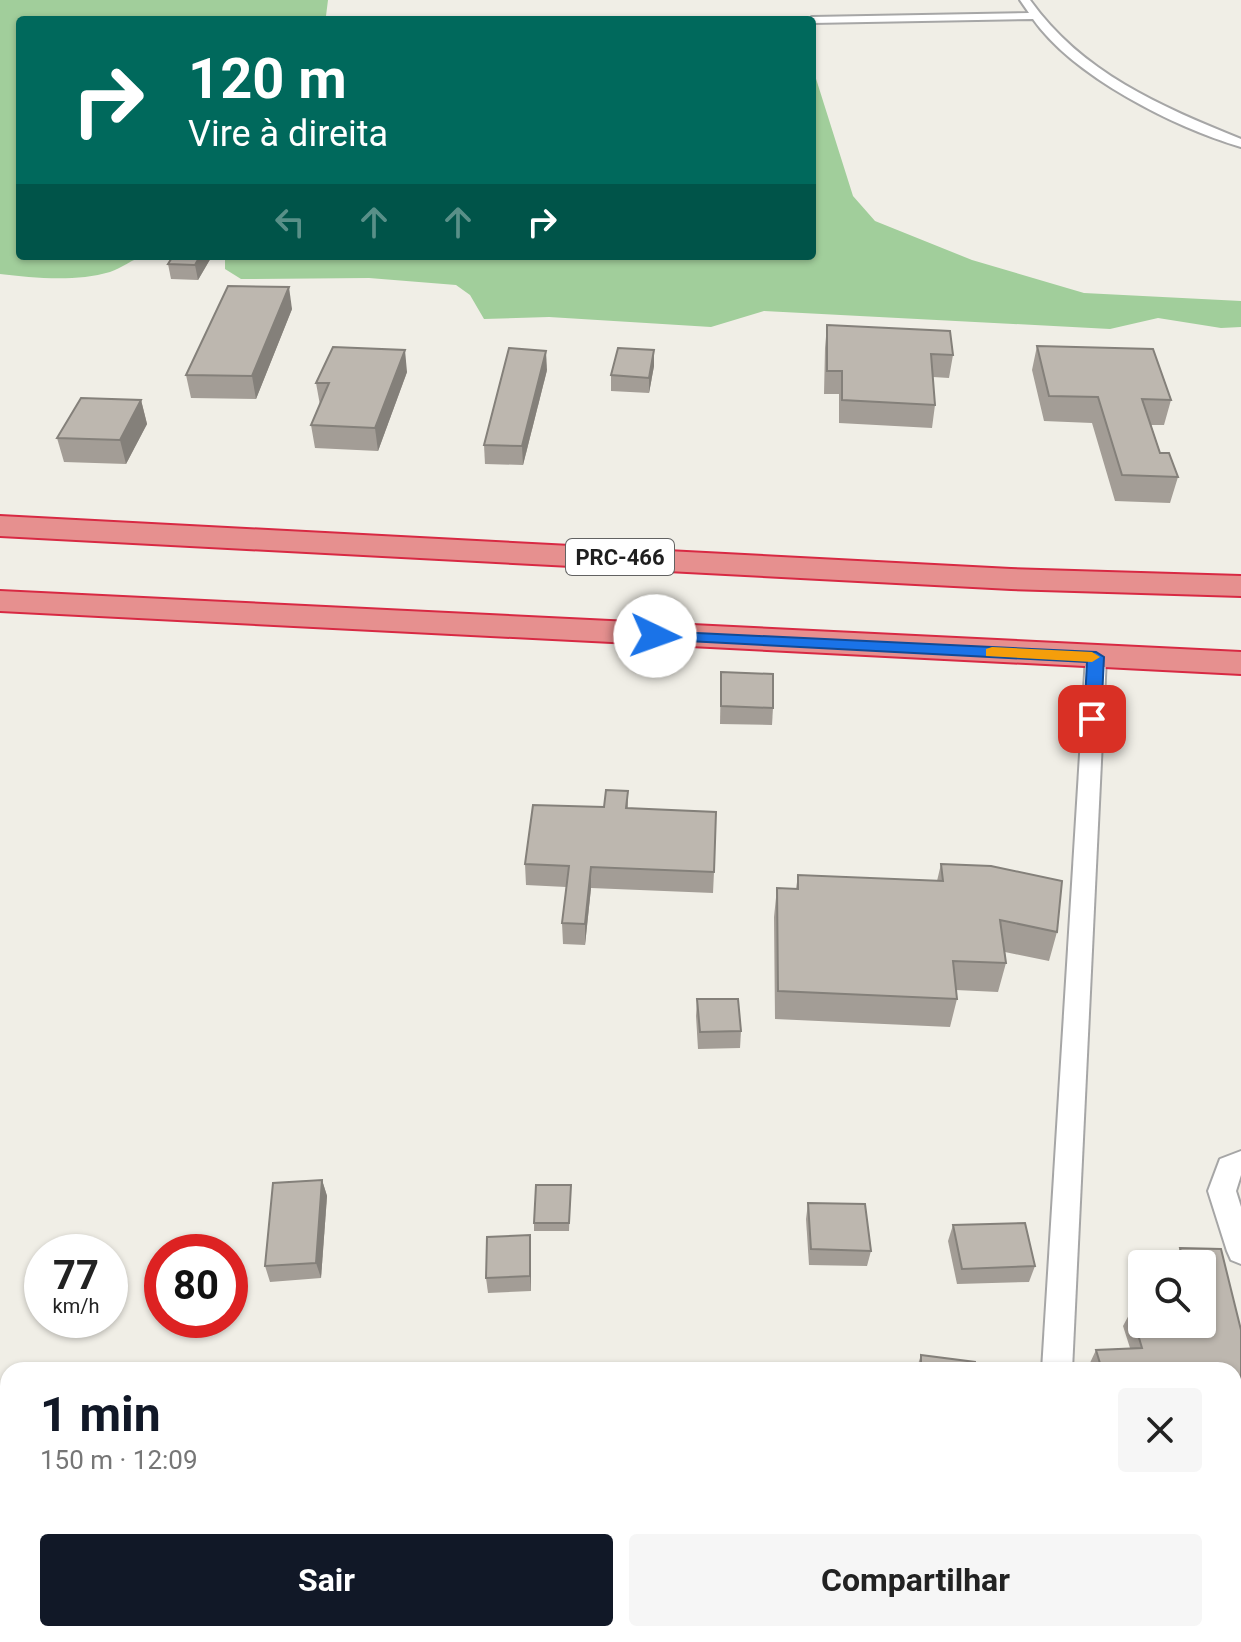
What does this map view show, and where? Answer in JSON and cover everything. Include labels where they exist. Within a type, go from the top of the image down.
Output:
[{"type":"highway","name":"PRC-466","points":[[0,526],[1011,579],[1241,586]]},
{"type":"highway","points":[[0,601],[1241,663]]},
{"type":"street","points":[[1025,0],[1045,31],[1106,79],[1180,119],[1241,143]]},
{"type":"street","points":[[816,20],[1035,16]]},
{"type":"street","points":[[1057,1362],[1096,657]]},
{"type":"street","points":[[1241,1163],[1230,1167],[1222,1191],[1241,1251]]},
{"type":"green space","points":[[0,0],[328,0],[326,16],[16,16],[16,260],[134,260],[110,272],[83,277],[0,274]]},
{"type":"green space","points":[[816,79],[853,196],[875,221],[972,260],[1084,293],[1241,301],[1241,327],[1221,328],[1158,318],[1110,329],[764,311],[711,327],[549,317],[484,319],[470,295],[456,285],[369,278],[241,279],[225,269],[225,260],[816,260]]},
{"type":"building","points":[[170,260],[198,260],[195,265],[168,264]]},
{"type":"building","points":[[228,286],[289,287],[252,376],[186,375]]},
{"type":"building","points":[[827,325],[950,331],[953,355],[931,354],[935,405],[842,400],[842,371],[827,371]]},
{"type":"building","points":[[1037,346],[1153,349],[1171,400],[1142,399],[1160,453],[1169,453],[1178,477],[1122,475],[1098,397],[1049,396]]},
{"type":"building","points":[[333,347],[405,350],[375,428],[311,425],[329,383],[316,383]]},
{"type":"building","points":[[509,348],[546,351],[522,446],[484,445]]},
{"type":"building","points":[[618,348],[654,350],[649,378],[611,375]]},
{"type":"building","points":[[81,398],[141,400],[120,440],[57,438]]},
{"type":"building","points":[[721,672],[773,674],[773,708],[721,706]]},
{"type":"building","points":[[606,790],[628,791],[626,808],[716,812],[714,872],[591,867],[585,924],[562,923],[569,866],[525,864],[533,805],[604,807]]},
{"type":"building","points":[[941,864],[991,866],[1062,881],[1057,932],[1000,920],[1006,963],[953,961],[957,999],[778,991],[777,888],[798,889],[798,875],[943,881]]},
{"type":"building","points":[[697,999],[738,999],[741,1031],[700,1032]]},
{"type":"building","points":[[322,1180],[316,1263],[265,1266],[273,1183]]},
{"type":"building","points":[[536,1185],[571,1185],[569,1223],[534,1223]]},
{"type":"building","points":[[808,1203],[865,1204],[871,1251],[811,1249]]},
{"type":"building","points":[[1025,1223],[1035,1266],[962,1269],[953,1225]]},
{"type":"building","points":[[530,1235],[530,1276],[486,1278],[487,1237]]},
{"type":"building","points":[[1180,1248],[1221,1249],[1241,1330],[1241,1362],[1100,1362],[1096,1350],[1142,1348],[1139,1338],[1216,1338],[1216,1250]]},
{"type":"building","points":[[921,1355],[975,1362],[921,1362]]},
{"type":"slow traffic","points":[[992,653],[1092,657]]},
{"type":"route","points":[[655,636],[1096,657],[1092,719]]}]
